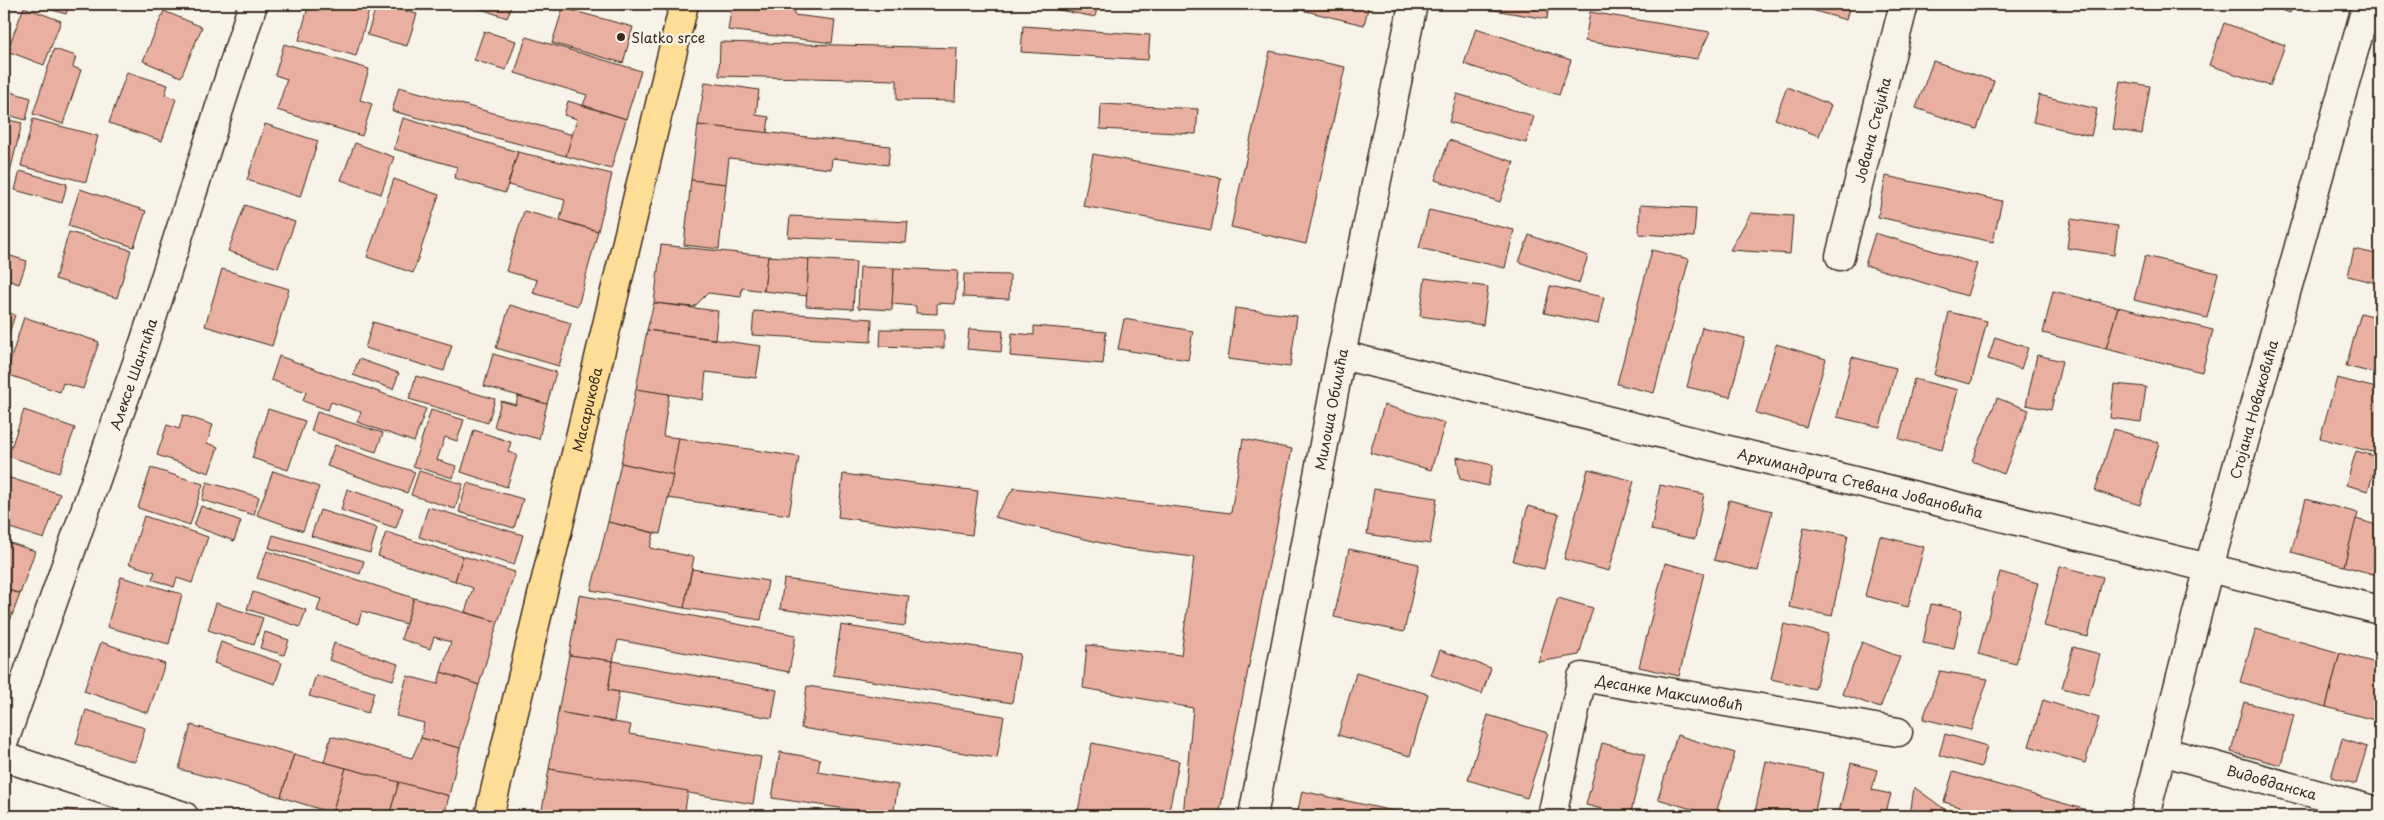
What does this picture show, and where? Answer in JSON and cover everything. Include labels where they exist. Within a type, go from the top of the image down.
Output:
[{"type":"main road","name":"Масарикова","points":[[489,816],[684,4]]},
{"type":"street","name":"Алексе Шантића","points":[[4,741],[144,343],[253,4]]},
{"type":"street","name":"Милоша Обилића","points":[[1253,816],[1341,355],[1413,4]]},
{"type":"street","name":"Јована Стејића","points":[[1840,256],[1904,4]]},
{"type":"street","name":"Стојана Новаковића","points":[[2145,816],[2209,567],[2367,4]]},
{"type":"street","name":"Архимандрита Стевана Јовановића","points":[[1341,355],[2380,610]]},
{"type":"street","name":"Десанке Максимовић","points":[[1552,816],[1582,677],[1898,732]]},
{"type":"street","name":"Видовданска","points":[[2162,750],[2380,812]]},
{"type":"street","points":[[4,757],[184,816]]},
{"type":"building","points":[[33,4],[69,4],[66,14]]},
{"type":"building","points":[[309,4],[371,4],[356,56],[299,40]]},
{"type":"building","points":[[377,4],[417,14],[407,46],[367,35]]},
{"type":"building","points":[[467,4],[512,4],[507,18]]},
{"type":"building","points":[[601,4],[625,4],[623,10]]},
{"type":"building","points":[[732,4],[795,4],[794,15],[835,20],[832,43],[728,30]]},
{"type":"building","points":[[1029,4],[1098,4],[1095,17]]},
{"type":"building","points":[[1286,4],[1369,4],[1364,25],[1285,6]]},
{"type":"building","points":[[1471,4],[1549,4],[1547,19],[1470,6]]},
{"type":"building","points":[[1809,4],[1850,4],[1846,20],[1808,9]]},
{"type":"building","points":[[2263,4],[2294,4],[2290,13]]},
{"type":"building","points":[[24,7],[61,21],[44,65],[7,51]]},
{"type":"building","points":[[563,8],[633,27],[623,63],[552,43]]},
{"type":"building","points":[[164,11],[202,27],[181,77],[143,61]]},
{"type":"building","points":[[1590,12],[1710,32],[1697,59],[1585,41]]},
{"type":"building","points":[[2224,23],[2285,45],[2270,86],[2209,65]]},
{"type":"building","points":[[1023,26],[1150,35],[1148,60],[1021,52]]},
{"type":"building","points":[[1476,28],[1571,60],[1559,95],[1464,64]]},
{"type":"building","points":[[484,31],[516,41],[506,70],[474,60]]},
{"type":"building","points":[[526,37],[641,71],[626,119],[583,105],[587,95],[515,73]]},
{"type":"building","points":[[720,42],[957,48],[955,101],[897,100],[897,80],[719,76]]},
{"type":"building","points":[[284,44],[369,69],[360,100],[372,104],[362,136],[277,110],[287,79],[275,75]]},
{"type":"building","points":[[54,49],[76,56],[73,67],[81,70],[63,124],[33,114]]},
{"type":"building","points":[[1270,51],[1345,67],[1306,244],[1231,227]]},
{"type":"building","points":[[1933,61],[1994,81],[1977,129],[1916,108]]},
{"type":"building","points":[[127,72],[168,85],[165,95],[176,99],[162,141],[109,123]]},
{"type":"building","points":[[2120,81],[2150,86],[2142,134],[2112,129]]},
{"type":"building","points":[[705,82],[759,90],[756,115],[769,117],[767,133],[698,125]]},
{"type":"building","points":[[399,87],[573,135],[566,156],[392,111]]},
{"type":"building","points":[[1787,87],[1831,105],[1819,136],[1775,119]]},
{"type":"building","points":[[4,90],[31,98],[26,120],[4,114]]},
{"type":"building","points":[[1457,94],[1534,116],[1526,143],[1449,122]]},
{"type":"building","points":[[2039,95],[2097,109],[2091,136],[2033,122]]},
{"type":"building","points":[[568,101],[626,119],[611,169],[566,156],[577,119],[564,115]]},
{"type":"building","points":[[1101,104],[1198,109],[1196,134],[1100,129]]},
{"type":"building","points":[[403,118],[518,152],[505,193],[454,178],[457,167],[394,149]]},
{"type":"building","points":[[4,119],[22,123],[4,196]]},
{"type":"building","points":[[33,119],[98,136],[86,182],[21,166]]},
{"type":"building","points":[[265,124],[318,141],[300,197],[247,180]]},
{"type":"building","points":[[698,125],[890,146],[888,165],[832,158],[831,169],[729,158],[726,184],[691,180]]},
{"type":"building","points":[[1449,140],[1514,162],[1500,202],[1435,180]]},
{"type":"building","points":[[355,143],[394,157],[381,194],[341,180]]},
{"type":"building","points":[[518,152],[612,174],[598,231],[560,220],[565,200],[508,185]]},
{"type":"building","points":[[1093,154],[1221,178],[1211,230],[1083,206]]},
{"type":"building","points":[[20,171],[67,184],[62,203],[15,190]]},
{"type":"building","points":[[1886,176],[2002,201],[1993,242],[1878,217]]},
{"type":"building","points":[[394,179],[439,195],[413,273],[367,257]]},
{"type":"building","points":[[691,180],[726,184],[719,249],[684,245]]},
{"type":"building","points":[[80,189],[146,211],[134,247],[68,226]]},
{"type":"building","points":[[245,205],[295,222],[278,268],[228,251]]},
{"type":"building","points":[[1640,205],[1696,208],[1694,237],[1639,234]]},
{"type":"building","points":[[1429,210],[1514,230],[1505,268],[1419,248]]},
{"type":"building","points":[[524,211],[598,231],[578,306],[533,293],[537,280],[506,271]]},
{"type":"building","points":[[1751,213],[1793,216],[1790,254],[1730,250]]},
{"type":"building","points":[[790,216],[908,222],[906,243],[788,237]]},
{"type":"building","points":[[2071,219],[2118,226],[2114,255],[2067,248]]},
{"type":"building","points":[[69,232],[131,250],[117,298],[55,279]]},
{"type":"building","points":[[1875,233],[1977,264],[1967,296],[1865,265]]},
{"type":"building","points":[[1529,235],[1588,256],[1579,283],[1519,262]]},
{"type":"building","points":[[661,245],[768,256],[764,291],[742,288],[741,297],[708,293],[694,307],[654,303]]},
{"type":"building","points":[[2354,249],[2380,255],[2380,284],[2348,276]]},
{"type":"building","points":[[1652,250],[1689,259],[1654,393],[1617,384]]},
{"type":"building","points":[[4,254],[27,261],[19,284],[4,279]]},
{"type":"building","points":[[768,256],[809,259],[807,296],[764,291]]},
{"type":"building","points":[[2145,256],[2218,273],[2207,318],[2134,300]]},
{"type":"building","points":[[809,259],[856,262],[853,309],[806,306]]},
{"type":"building","points":[[860,267],[894,268],[892,310],[858,308]]},
{"type":"building","points":[[894,268],[958,271],[955,304],[937,303],[937,314],[916,313],[916,306],[892,304]]},
{"type":"building","points":[[222,269],[289,289],[272,346],[205,326]]},
{"type":"building","points":[[964,274],[1010,275],[1009,299],[963,297]]},
{"type":"building","points":[[1425,278],[1488,287],[1483,325],[1420,316]]},
{"type":"building","points":[[1550,286],[1604,297],[1598,324],[1544,313]]},
{"type":"building","points":[[2053,291],[2118,307],[2106,349],[2043,333]]},
{"type":"building","points":[[654,303],[718,311],[715,339],[647,330]]},
{"type":"building","points":[[510,305],[571,323],[559,366],[496,348]]},
{"type":"building","points":[[2118,307],[2213,330],[2202,372],[2106,349]]},
{"type":"building","points":[[1235,308],[1297,316],[1290,367],[1228,359]]},
{"type":"building","points":[[4,311],[15,315],[4,349]]},
{"type":"building","points":[[754,311],[872,319],[871,342],[752,335]]},
{"type":"building","points":[[1949,312],[1987,321],[1971,384],[1934,375]]},
{"type":"building","points":[[2361,313],[2380,318],[2380,348],[2373,373],[2346,366]]},
{"type":"building","points":[[24,317],[99,342],[83,389],[63,383],[60,392],[6,374]]},
{"type":"building","points":[[1124,319],[1193,331],[1188,360],[1118,349]]},
{"type":"building","points":[[373,322],[452,345],[444,371],[365,348]]},
{"type":"building","points":[[1034,326],[1106,332],[1103,364],[1010,356],[1012,333],[1034,335]]},
{"type":"building","points":[[1702,327],[1745,338],[1730,397],[1687,387]]},
{"type":"building","points":[[881,329],[944,330],[944,348],[880,346]]},
{"type":"building","points":[[969,329],[1003,331],[1001,352],[967,349]]},
{"type":"building","points":[[647,330],[761,346],[756,378],[706,372],[703,400],[636,389]]},
{"type":"building","points":[[1995,337],[2028,348],[2021,369],[1988,359]]},
{"type":"building","points":[[1776,344],[1826,359],[1806,427],[1756,413]]},
{"type":"building","points":[[493,354],[556,372],[547,404],[484,386]]},
{"type":"building","points":[[2037,355],[2062,361],[2051,410],[2026,405]]},
{"type":"building","points":[[279,356],[426,409],[414,442],[357,422],[361,412],[331,402],[328,410],[303,401],[306,392],[271,380]]},
{"type":"building","points":[[1852,357],[1896,368],[1880,427],[1837,417]]},
{"type":"building","points":[[359,359],[399,373],[393,389],[353,375]]},
{"type":"building","points":[[416,376],[495,399],[488,423],[409,399]]},
{"type":"building","points":[[2337,378],[2380,389],[2380,439],[2376,453],[2320,438]]},
{"type":"building","points":[[1914,379],[1958,390],[1942,450],[1899,439]]},
{"type":"building","points":[[2114,384],[2146,387],[2141,422],[2110,418]]},
{"type":"building","points":[[636,389],[669,394],[663,436],[679,438],[673,475],[621,463]]},
{"type":"building","points":[[518,396],[547,404],[539,439],[494,427],[501,401],[516,405]]},
{"type":"building","points":[[1997,398],[2029,410],[2004,474],[1972,461]]},
{"type":"building","points":[[1384,405],[1445,423],[1431,470],[1370,453]]},
{"type":"building","points":[[268,409],[305,421],[288,470],[252,458]]},
{"type":"building","points":[[24,410],[75,428],[59,473],[8,456]]},
{"type":"building","points":[[431,410],[464,420],[457,441],[445,437],[437,460],[456,466],[453,478],[413,466]]},
{"type":"building","points":[[317,412],[383,433],[376,452],[311,431]]},
{"type":"building","points":[[183,415],[213,425],[207,443],[218,447],[209,473],[157,455],[167,425],[179,429]]},
{"type":"building","points":[[4,428],[11,430],[4,452]]},
{"type":"building","points":[[2114,429],[2159,443],[2140,505],[2095,491]]},
{"type":"building","points":[[474,430],[511,442],[508,452],[517,455],[507,487],[461,472]]},
{"type":"building","points":[[679,438],[799,457],[789,515],[668,498]]},
{"type":"building","points":[[1243,439],[1292,449],[1219,816],[1183,816],[1193,708],[1083,688],[1087,645],[1181,655],[1194,557],[1122,548],[994,517],[1014,488],[1231,513]]},
{"type":"building","points":[[335,445],[415,472],[407,493],[327,466]]},
{"type":"building","points":[[2356,451],[2378,457],[2368,491],[2346,485]]},
{"type":"building","points":[[1457,457],[1493,465],[1488,486],[1460,479]]},
{"type":"building","points":[[621,463],[673,475],[660,534],[608,522]]},
{"type":"building","points":[[151,468],[203,484],[190,525],[138,508]]},
{"type":"building","points":[[1588,469],[1634,481],[1609,571],[1564,559]]},
{"type":"building","points":[[273,471],[319,487],[303,531],[257,515]]},
{"type":"building","points":[[419,471],[463,484],[455,509],[411,495]]},
{"type":"building","points":[[843,474],[978,491],[972,535],[838,517]]},
{"type":"building","points":[[4,476],[60,494],[44,539],[4,526]]},
{"type":"building","points":[[207,482],[259,497],[254,515],[202,500]]},
{"type":"building","points":[[467,483],[523,499],[514,528],[459,512]]},
{"type":"building","points":[[1660,485],[1704,494],[1695,539],[1651,530]]},
{"type":"building","points":[[347,489],[403,508],[396,528],[341,510]]},
{"type":"building","points":[[1374,489],[1437,498],[1430,544],[1367,534]]},
{"type":"building","points":[[2306,499],[2358,513],[2344,566],[2291,552]]},
{"type":"building","points":[[1729,500],[1772,511],[1758,571],[1714,560]]},
{"type":"building","points":[[201,506],[241,521],[234,541],[194,526]]},
{"type":"building","points":[[1528,506],[1559,514],[1544,569],[1513,561]]},
{"type":"building","points":[[428,507],[523,535],[514,565],[419,537]]},
{"type":"building","points":[[320,510],[377,528],[370,553],[311,536]]},
{"type":"building","points":[[144,516],[208,537],[192,583],[177,578],[174,587],[152,579],[155,572],[129,564]]},
{"type":"building","points":[[2356,519],[2380,526],[2380,576],[2344,566]]},
{"type":"building","points":[[608,522],[654,533],[650,548],[694,557],[684,608],[591,590]]},
{"type":"building","points":[[1804,527],[1848,535],[1832,616],[1789,607]]},
{"type":"building","points":[[386,532],[463,556],[455,581],[378,556]]},
{"type":"building","points":[[273,535],[364,561],[360,574],[269,548]]},
{"type":"building","points":[[1880,536],[1924,547],[1908,607],[1865,596]]},
{"type":"building","points":[[4,541],[35,551],[20,594],[4,588]]},
{"type":"building","points":[[1349,549],[1419,564],[1404,632],[1334,617]]},
{"type":"building","points":[[267,551],[414,598],[406,624],[362,611],[358,624],[317,611],[321,599],[257,578]]},
{"type":"building","points":[[463,556],[515,572],[498,622],[465,612],[473,588],[455,581]]},
{"type":"building","points":[[1665,563],[1704,573],[1679,676],[1639,667]]},
{"type":"building","points":[[2060,566],[2103,577],[2088,637],[2044,626]]},
{"type":"building","points":[[692,569],[768,581],[761,620],[684,608]]},
{"type":"building","points":[[2000,572],[2038,583],[2016,664],[1978,654]]},
{"type":"building","points":[[121,577],[182,594],[169,644],[107,627]]},
{"type":"building","points":[[784,579],[909,596],[905,626],[780,609]]},
{"type":"building","points":[[4,588],[20,594],[4,637]]},
{"type":"building","points":[[253,592],[306,610],[300,627],[247,609]]},
{"type":"building","points":[[579,595],[796,635],[789,672],[618,640],[613,661],[569,655]]},
{"type":"building","points":[[414,598],[498,622],[479,685],[441,672],[451,642],[434,637],[430,649],[401,639]]},
{"type":"building","points":[[1558,598],[1593,608],[1579,655],[1538,662]]},
{"type":"building","points":[[216,603],[263,618],[254,645],[208,630]]},
{"type":"building","points":[[1931,604],[1962,610],[1954,649],[1923,643]]},
{"type":"building","points":[[1784,624],[1828,634],[1815,689],[1771,679]]},
{"type":"building","points":[[841,625],[1020,654],[1012,703],[833,675]]},
{"type":"building","points":[[2256,629],[2340,653],[2326,707],[2240,682]]},
{"type":"building","points":[[265,632],[289,640],[284,655],[260,648]]},
{"type":"building","points":[[101,642],[165,664],[148,713],[84,691]]},
{"type":"building","points":[[221,642],[282,663],[275,684],[214,663]]},
{"type":"building","points":[[1862,642],[1900,657],[1880,708],[1842,694]]},
{"type":"building","points":[[334,643],[398,664],[393,680],[329,660]]},
{"type":"building","points":[[2073,647],[2100,654],[2089,695],[2062,688]]},
{"type":"building","points":[[1440,650],[1491,668],[1482,694],[1431,675]]},
{"type":"building","points":[[2340,653],[2380,664],[2380,712],[2378,721],[2326,707]]},
{"type":"building","points":[[569,655],[613,661],[608,690],[619,692],[614,722],[558,712]]},
{"type":"building","points":[[613,661],[777,690],[772,718],[608,690]]},
{"type":"building","points":[[1940,671],[1988,679],[1971,730],[1923,719]]},
{"type":"building","points":[[441,672],[479,685],[460,748],[421,738],[424,723],[396,716],[407,676],[438,684]]},
{"type":"building","points":[[1356,673],[1428,694],[1410,756],[1338,735]]},
{"type":"building","points":[[316,675],[374,692],[368,713],[309,696]]},
{"type":"building","points":[[807,686],[1004,716],[997,758],[801,728]]},
{"type":"building","points":[[2043,700],[2099,718],[2085,763],[2029,746]]},
{"type":"building","points":[[2244,702],[2294,715],[2281,765],[2231,752]]},
{"type":"building","points":[[86,710],[145,728],[135,762],[76,744]]},
{"type":"building","points":[[558,712],[631,725],[629,734],[761,757],[753,804],[549,769]]},
{"type":"building","points":[[1488,715],[1548,733],[1527,798],[1468,780]]},
{"type":"building","points":[[191,725],[294,754],[281,797],[179,769]]},
{"type":"building","points":[[1945,734],[1987,746],[1981,767],[1939,755]]},
{"type":"building","points":[[1677,735],[1735,753],[1715,816],[1658,799]]},
{"type":"building","points":[[331,736],[412,758],[421,738],[460,748],[449,796],[324,762]]},
{"type":"building","points":[[2342,739],[2367,747],[2356,784],[2331,777]]},
{"type":"building","points":[[1092,743],[1179,761],[1168,816],[1077,816]]},
{"type":"building","points":[[1602,743],[1645,754],[1630,816],[1586,805]]},
{"type":"building","points":[[780,752],[820,759],[818,772],[898,785],[893,816],[772,798]]},
{"type":"building","points":[[294,754],[346,768],[332,813],[281,797]]},
{"type":"building","points":[[1766,761],[1823,773],[1814,816],[1774,816],[1755,812]]},
{"type":"building","points":[[1851,763],[1877,770],[1872,790],[1891,794],[1885,816],[1838,816]]},
{"type":"building","points":[[346,768],[399,782],[389,816],[345,816],[332,813]]},
{"type":"building","points":[[549,769],[688,791],[684,816],[624,816],[593,811],[592,816],[541,816]]},
{"type":"building","points":[[1953,772],[2094,812],[2093,816],[1968,816],[1970,810],[1944,802]]},
{"type":"building","points":[[399,782],[449,796],[444,816],[389,816]]},
{"type":"building","points":[[1914,787],[1954,816],[1910,816]]},
{"type":"building","points":[[1302,791],[1416,816],[1297,815]]},
{"type":"building","points":[[67,809],[95,816],[65,816]]},
{"type":"place","name":"Slatko srce","points":[[621,37]]}]
